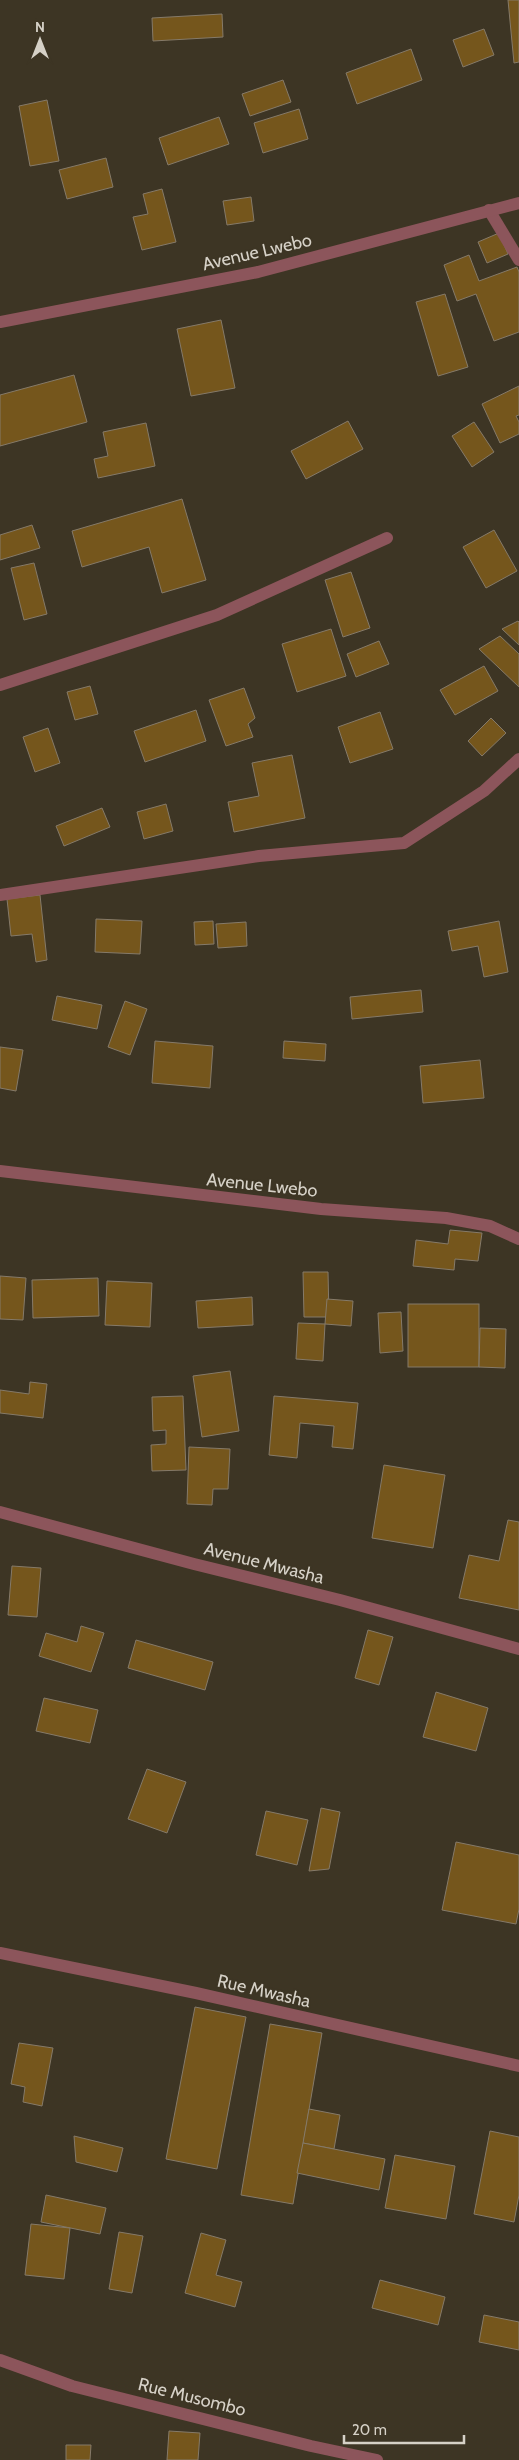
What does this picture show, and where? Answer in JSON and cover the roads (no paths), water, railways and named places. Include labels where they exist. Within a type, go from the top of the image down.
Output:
[{"type":"street","name":"Avenue Lwebo","points":[[0,322],[258,272],[519,203]]},
{"type":"street","points":[[490,210],[519,260]]},
{"type":"street","points":[[0,684],[217,615],[387,538]]},
{"type":"street","points":[[0,895],[259,856],[404,843],[484,791],[519,759]]},
{"type":"street","name":"Avenue Lwebo","points":[[0,1170],[321,1209],[446,1218],[490,1226],[519,1239]]},
{"type":"street","name":"Avenue Mwasha","points":[[0,1512],[194,1564],[340,1600],[519,1649]]},
{"type":"street","name":"Rue Mwasha","points":[[0,1952],[519,2066]]},
{"type":"street","name":"Rue Musombo","points":[[0,2360],[72,2386],[311,2446],[377,2460]]}]
